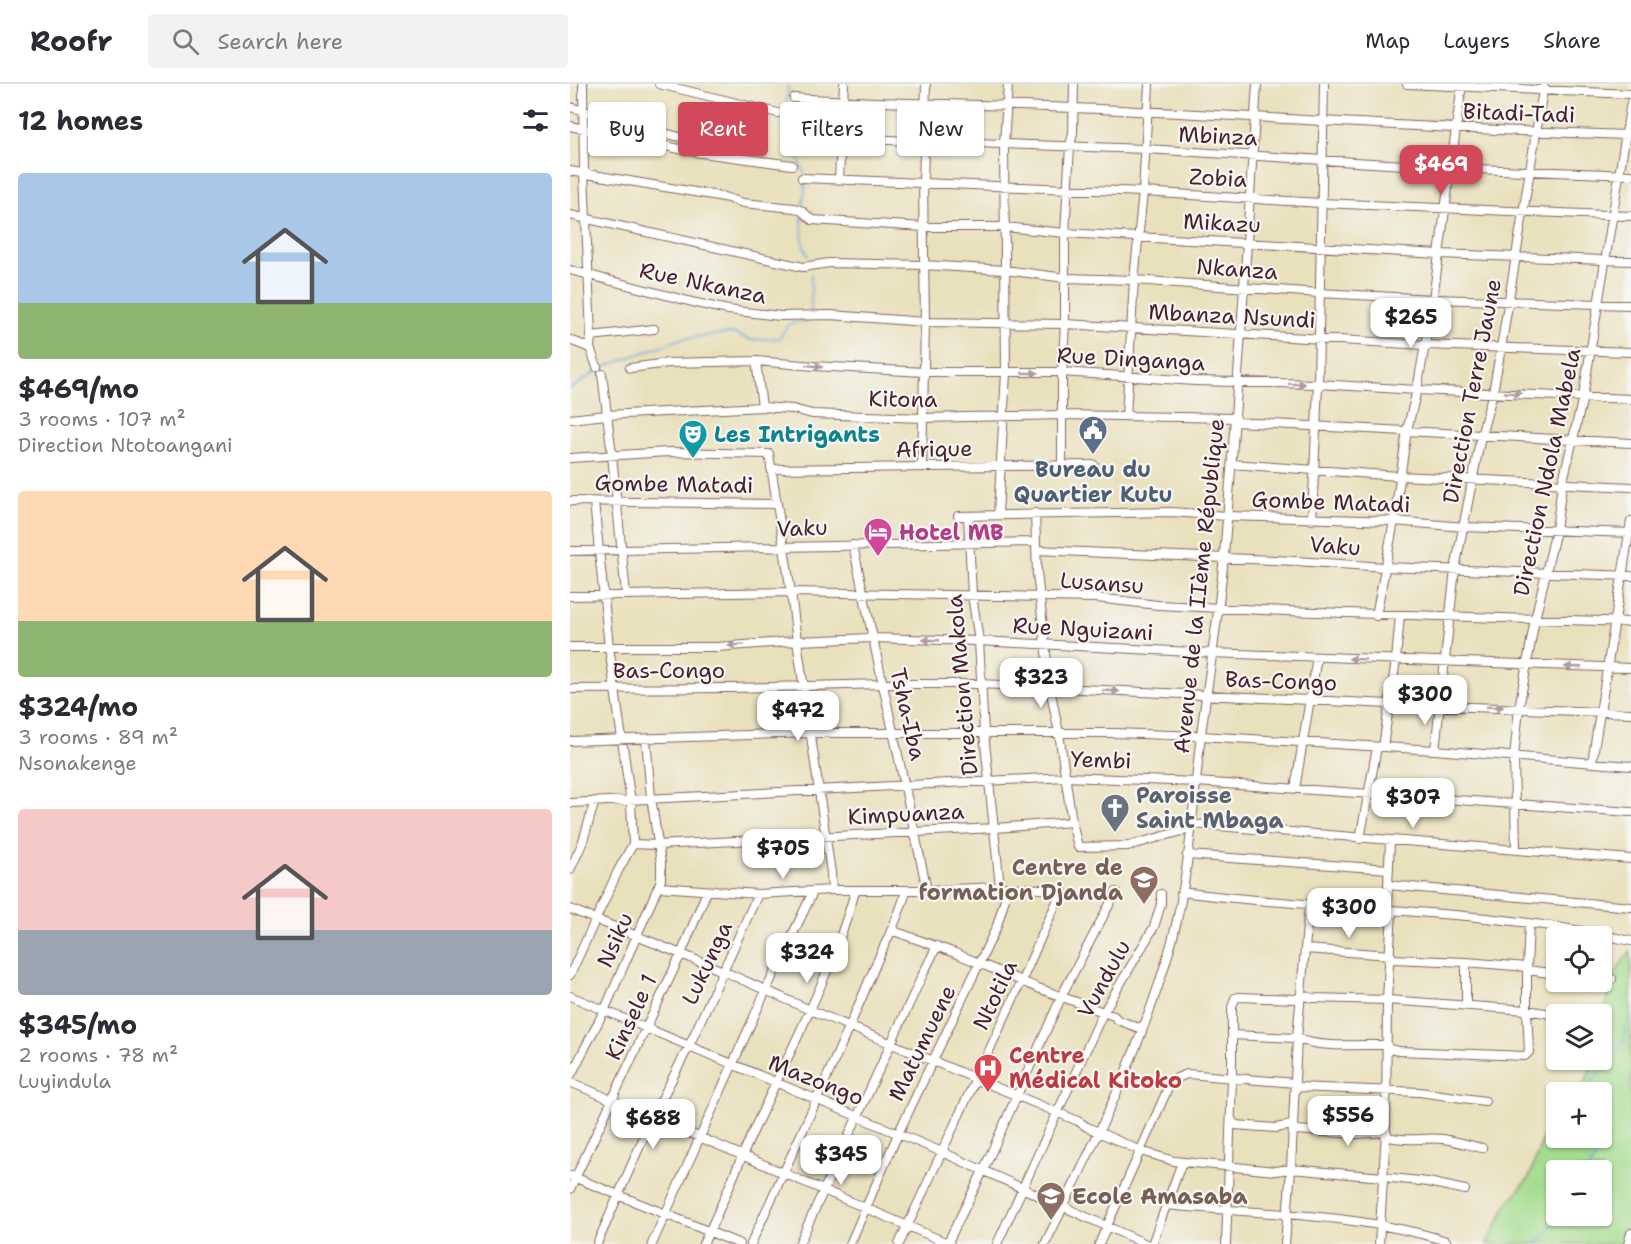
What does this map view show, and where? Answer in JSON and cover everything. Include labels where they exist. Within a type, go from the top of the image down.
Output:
[{"type":"street","points":[[583,84],[590,348],[599,371],[612,455],[626,595]]},
{"type":"street","points":[[659,84],[778,113]]},
{"type":"street","points":[[843,102],[844,84]]},
{"type":"street","points":[[925,102],[926,84]]},
{"type":"street","points":[[998,514],[1005,373],[1004,144],[1008,84]]},
{"type":"street","points":[[1062,464],[1065,233],[1074,84]]},
{"type":"street","points":[[1126,416],[1149,84]]},
{"type":"street","name":"Avenue de la IIème République","points":[[1045,1244],[1127,1069],[1171,943],[1181,894],[1192,824],[1224,558],[1239,382],[1257,84]]},
{"type":"street","points":[[1312,520],[1318,384],[1324,84]]},
{"type":"street","points":[[1407,84],[1544,87],[1631,94]]},
{"type":"street","points":[[1376,616],[1394,521],[1407,430],[1417,390],[1433,299],[1462,85]]},
{"type":"street","name":"Direction Terre Jaune","points":[[1435,750],[1455,569],[1480,436],[1493,392],[1544,87]]},
{"type":"street","name":"Bitadi-Tadi","points":[[794,99],[843,102]]},
{"type":"street","name":"Direction Ndola Mabela","points":[[1516,850],[1514,757],[1519,708],[1534,620],[1556,530],[1562,485],[1592,351],[1620,175],[1629,135],[1631,102]]},
{"type":"street","name":"Bitadi-Tadi","points":[[984,106],[1255,116],[1629,135]]},
{"type":"street","points":[[570,107],[753,158]]},
{"type":"street","points":[[570,126],[683,150],[792,165]]},
{"type":"street","name":"Mbinza","points":[[984,144],[1146,149],[1452,168],[1631,175]]},
{"type":"street","points":[[839,179],[841,156]]},
{"type":"street","points":[[922,467],[925,322],[924,156]]},
{"type":"street","points":[[570,171],[584,173]]},
{"type":"street","name":"Mikazu","points":[[584,173],[724,197],[743,203],[795,208],[812,220],[924,227],[1004,227],[1065,233],[1439,254],[1631,261]]},
{"type":"street","name":"Zobia","points":[[802,178],[1249,197],[1321,204],[1631,216]]},
{"type":"street","name":"Nkanza","points":[[570,215],[802,267],[842,263],[923,266],[1005,270],[1065,278],[1134,280],[1319,293],[1631,305]]},
{"type":"street","name":"Rue Nkanza","points":[[570,270],[728,310],[780,316],[831,315]]},
{"type":"street","name":"Mbanza Nsundi","points":[[831,315],[925,322],[1065,324],[1425,345],[1631,352]]},
{"type":"street","points":[[591,336],[654,329]]},
{"type":"street","points":[[570,340],[590,348]]},
{"type":"street","points":[[756,361],[762,407]]},
{"type":"street","name":"Rue Dinganga","points":[[630,368],[668,363],[756,361],[924,372],[1062,372],[1631,399]]},
{"type":"street","name":"Kitona","points":[[570,419],[762,407],[793,409],[812,414],[923,418],[1062,415],[1236,420],[1631,443]]},
{"type":"street","points":[[570,458],[668,452],[767,453],[770,456],[832,890]]},
{"type":"street","points":[[1232,464],[1399,476],[1631,487]]},
{"type":"street","name":"Afrique","points":[[772,469],[1094,465]]},
{"type":"street","name":"Gombe Matadi","points":[[570,501],[777,504]]},
{"type":"street","points":[[570,975],[595,918],[633,844],[631,800],[609,647],[594,502]]},
{"type":"street","name":"Gombe Matadi","points":[[958,516],[1171,512],[1312,520],[1394,521],[1464,527],[1630,532]]},
{"type":"street","points":[[1035,513],[1039,597],[1050,688],[1076,845],[1081,848],[1128,846],[1164,834],[1182,831],[1192,824],[1631,859]]},
{"type":"street","name":"Direction Makola","points":[[968,516],[972,595],[979,641],[988,780],[1004,888]]},
{"type":"street","points":[[1592,762],[1607,668],[1627,575],[1631,521]]},
{"type":"street","name":"Vaku","points":[[570,551],[968,542],[1384,567],[1627,575]]},
{"type":"street","name":"Tsha-Iba","points":[[853,545],[927,890]]},
{"type":"street","name":"Lusansu","points":[[570,596],[864,592],[1096,598],[1158,605],[1376,616],[1631,622]]},
{"type":"street","points":[[1360,838],[1389,704],[1400,615]]},
{"type":"street","name":"Rue Nguizani","points":[[570,648],[717,647],[872,638],[1631,668]]},
{"type":"street","points":[[1295,789],[1317,657]]},
{"type":"street","name":"Bas-Congo","points":[[570,690],[980,684],[1631,713]]},
{"type":"street","points":[[570,741],[810,733],[1059,733],[1201,736],[1631,765]]},
{"type":"street","points":[[646,739],[651,797],[661,863],[659,887],[758,894],[832,890],[855,892],[1004,888]]},
{"type":"street","name":"Yembi","points":[[570,803],[1065,777],[1197,782],[1631,812]]},
{"type":"street","points":[[570,870],[574,852],[595,801]]},
{"type":"street","name":"Kimpuanza","points":[[633,844],[657,845],[1072,822]]},
{"type":"street","points":[[1379,1244],[1386,1132],[1387,1000],[1391,955],[1388,885],[1390,841]]},
{"type":"street","points":[[1187,855],[1389,869]]},
{"type":"street","points":[[1388,885],[1631,907]]},
{"type":"street","name":"Nsiku","points":[[570,1077],[605,1009],[659,887]]},
{"type":"street","name":"Ntotila","points":[[898,1244],[1022,981],[1062,890],[1004,888]]},
{"type":"street","name":"Matumuene","points":[[850,1244],[898,1134],[997,926],[1004,888]]},
{"type":"street","name":"Kinsele 1","points":[[570,1189],[572,1176],[647,1028],[707,891]]},
{"type":"street","points":[[751,1244],[850,1027],[902,908],[906,891]]},
{"type":"street","points":[[652,1244],[766,990],[813,892]]},
{"type":"street","points":[[703,1244],[742,1154],[810,1010],[848,918],[855,892]]},
{"type":"street","points":[[570,1082],[948,1244],[1062,997],[1116,892]]},
{"type":"street","points":[[1181,894],[1182,892],[1238,899],[1390,910],[1529,924],[1585,930],[1631,941]]},
{"type":"street","name":"Lukunga","points":[[597,1244],[653,1116],[758,894]]},
{"type":"street","name":"Vundulu","points":[[997,1244],[1103,1013],[1154,927],[1161,904],[1161,894]]},
{"type":"street","points":[[1285,1244],[1297,1038],[1309,904]]},
{"type":"street","points":[[570,909],[638,935],[1160,1158],[1275,1171],[1291,1169],[1383,1177],[1428,1182],[1465,1190]]},
{"type":"street","points":[[1233,1035],[1297,1038],[1306,1043],[1387,1045],[1389,1049],[1399,1051],[1525,1056],[1529,1052],[1527,969],[1529,924]]},
{"type":"street","points":[[891,930],[937,946],[1139,1028],[1144,1024]]},
{"type":"street","points":[[799,1244],[937,946]]},
{"type":"street","points":[[1305,949],[1391,955],[1394,959],[1466,962],[1546,972]]},
{"type":"street","points":[[1466,962],[1466,1006]]},
{"type":"street","points":[[1301,995],[1313,998],[1387,1000],[1546,1013]]},
{"type":"street","points":[[1226,1244],[1234,998],[1297,999],[1301,995]]},
{"type":"street","name":"Mazongo","points":[[570,996],[942,1152],[1146,1244]]},
{"type":"street","points":[[1099,1244],[1169,1086],[1177,1078],[1187,1074],[1295,1083],[1298,1087],[1386,1090],[1485,1101]]},
{"type":"street","points":[[1231,1119],[1235,1125],[1276,1128],[1293,1125]]},
{"type":"street","points":[[1293,1125],[1296,1130],[1306,1131],[1357,1134],[1386,1132]]},
{"type":"street","points":[[1386,1132],[1389,1137],[1396,1139],[1412,1141],[1442,1139],[1482,1148]]},
{"type":"street","points":[[1152,1244],[1182,1162]]},
{"type":"street","points":[[572,1176],[740,1244]]},
{"type":"street","points":[[1166,1205],[1228,1211],[1288,1213],[1415,1232],[1446,1241]]},
{"type":"street","points":[[1628,1244],[1631,1233]]},
{"type":"green space","points":[[1631,951],[1631,1244],[1487,1244],[1507,1204],[1529,1178],[1546,1133],[1546,1148],[1612,1148],[1612,1082],[1585,1082],[1590,1070],[1612,1070],[1612,1004],[1607,1004],[1616,974]]},
{"type":"waterway","points":[[788,84],[785,124],[805,175]]},
{"type":"waterway","points":[[802,208],[806,183]]},
{"type":"waterway","points":[[802,215],[803,244],[808,256]]},
{"type":"waterway","points":[[811,274],[811,311]]},
{"type":"waterway","points":[[570,389],[604,367],[680,339],[732,333],[751,340],[780,338],[790,324],[808,321],[810,318]]},
{"type":"waterway","points":[[1592,1082],[1623,1043],[1627,1023],[1631,1018]]},
{"type":"waterway","points":[[1591,1148],[1598,1153],[1594,1160]]},
{"type":"waterway","points":[[1535,1244],[1552,1226]]},
{"type":"place","name":"Bureau du Quartier Kutu","points":[[1093,456]]},
{"type":"place","name":"Les Intrigants","points":[[693,460]]},
{"type":"place","name":"Hotel MB","points":[[878,558]]},
{"type":"place","name":"Paroisse Saint Mbaga","points":[[1115,834]]},
{"type":"place","name":"Centre de formation Djanda","points":[[1144,906]]},
{"type":"place","name":"Centre Médical Kitoko","points":[[988,1094]]},
{"type":"place","name":"Ecole Amasaba","points":[[1051,1222]]}]
